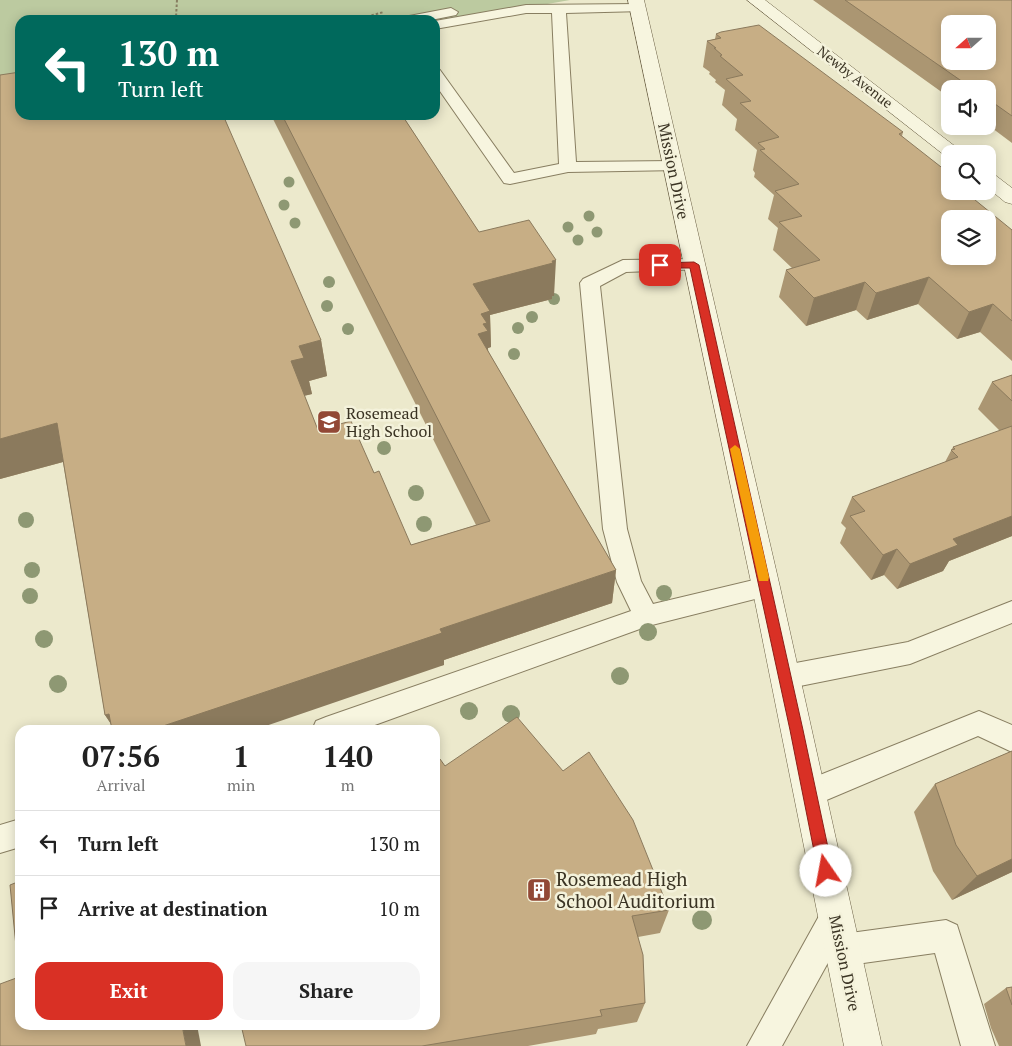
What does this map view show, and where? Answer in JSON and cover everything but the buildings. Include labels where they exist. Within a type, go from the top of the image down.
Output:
[{"type":"main road","name":"Newby Avenue","points":[[754,0],[943,145]]},
{"type":"main road","name":"Mission Drive","points":[[637,4],[766,587],[863,1046]]},
{"type":"main road","points":[[996,185],[1012,198]]},
{"type":"lane","points":[[437,15],[522,0]]},
{"type":"lane","points":[[440,24],[526,9],[637,4]]},
{"type":"lane","points":[[559,9],[568,166]]},
{"type":"lane","points":[[440,80],[510,179],[568,166],[673,166]]},
{"type":"lane","points":[[647,616],[629,582],[615,530],[590,283],[623,266],[694,265]]},
{"type":"lane","points":[[340,725],[647,616],[766,587]]},
{"type":"lane","points":[[785,677],[910,654],[1012,612]]},
{"type":"lane","points":[[810,793],[978,723],[1012,739]]},
{"type":"lane","points":[[0,840],[15,836]]},
{"type":"lane","points":[[764,1046],[838,934],[946,936],[978,1046]]},
{"type":"path","points":[[176,15],[177,0]]},
{"type":"green space","points":[[0,0],[570,0],[440,23],[440,15],[15,15],[15,100],[0,103]]},
{"type":"slow traffic","points":[[735,449],[764,577]]},
{"type":"place","name":"Rosemead High School","points":[[329,422]]},
{"type":"place","name":"Rosemead High School Auditorium","points":[[539,890]]},
{"type":"route","points":[[660,265],[694,265],[762,568],[826,871]]}]
